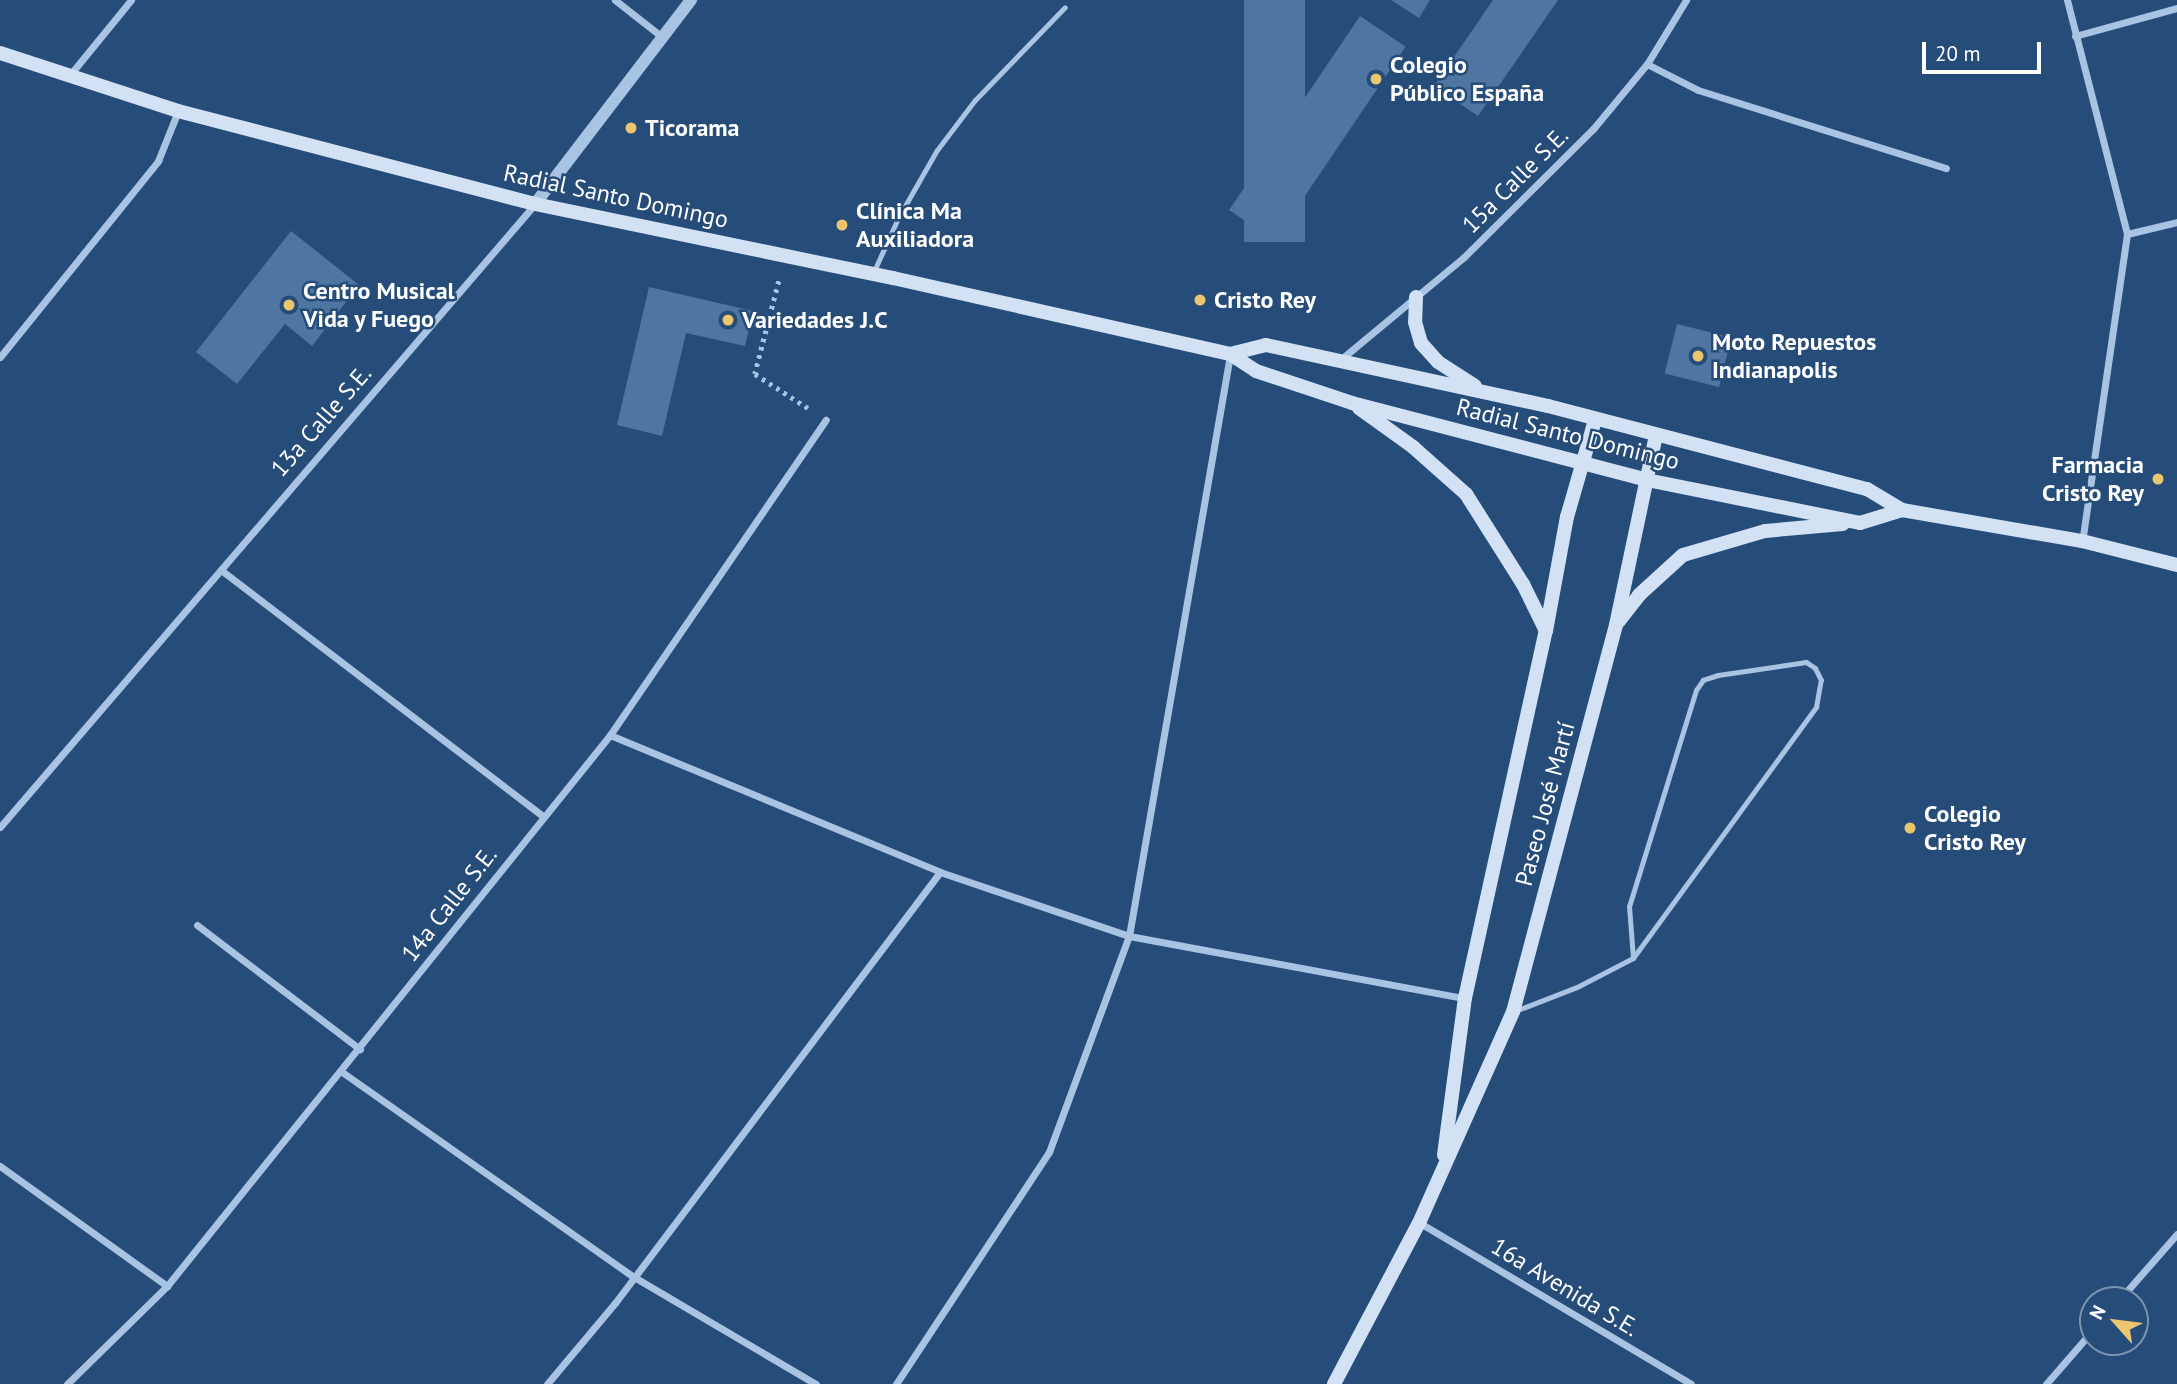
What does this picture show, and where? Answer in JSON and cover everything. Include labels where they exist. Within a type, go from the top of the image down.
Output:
[{"type":"main road","name":"Radial Santo Domingo","points":[[0,53],[68,78],[178,111],[536,204],[873,274],[1230,354],[1256,371],[1352,402],[1647,480],[1860,523],[1902,510]]},
{"type":"main road","points":[[1416,297],[1415,322],[1421,343],[1438,362],[1486,393]]},
{"type":"main road","name":"Radial Santo Domingo","points":[[1230,354],[1266,345],[1340,360],[1486,393],[1867,489],[1902,510],[2082,541],[2177,565]]},
{"type":"main road","points":[[1352,402],[1413,447],[1466,494],[1522,584],[1546,631]]},
{"type":"main road","name":"Paseo José Martí","points":[[1442,1173],[1465,998],[1546,631],[1567,517],[1595,420]]},
{"type":"main road","name":"Paseo José Martí","points":[[1334,1384],[1419,1223],[1513,1012],[1616,625],[1656,436]]},
{"type":"main road","points":[[1616,625],[1639,595],[1683,555],[1765,531],[1860,523]]},
{"type":"street","points":[[68,78],[131,0]]},
{"type":"street","points":[[615,0],[662,37]]},
{"type":"street","name":"13a Calle S.E.","points":[[1,825],[536,204],[691,0]]},
{"type":"street","name":"15a Calle S.E.","points":[[1340,360],[1464,257],[1593,129],[1647,64],[1686,0]]},
{"type":"street","points":[[2067,0],[2127,234],[2082,541]]},
{"type":"street","points":[[2075,36],[2177,8]]},
{"type":"street","points":[[1647,64],[1698,90],[1946,167]]},
{"type":"street","points":[[0,357],[158,161],[178,111]]},
{"type":"street","points":[[2127,234],[2177,222]]},
{"type":"street","points":[[896,1384],[1049,1152],[1129,936],[1230,354]]},
{"type":"street","name":"14a Calle S.E.","points":[[67,1384],[167,1286],[342,1072],[542,815],[610,734],[826,420]]},
{"type":"street","points":[[220,570],[542,815]]},
{"type":"street","points":[[610,734],[940,872],[1129,936],[1465,998]]},
{"type":"street","points":[[547,1384],[634,1277],[940,872]]},
{"type":"street","points":[[197,925],[360,1049]]},
{"type":"street","points":[[342,1072],[634,1277],[816,1384]]},
{"type":"street","points":[[0,1166],[167,1286]]},
{"type":"street","name":"16a Avenida S.E.","points":[[1419,1223],[1691,1384]]},
{"type":"street","points":[[2131,1286],[2177,1234]]},
{"type":"street","points":[[2046,1384],[2079,1346]]},
{"type":"lane","points":[[873,274],[898,218],[937,150],[975,100],[1065,7]]},
{"type":"lane","points":[[1513,1012],[1577,987],[1633,958],[1816,707],[1821,680],[1815,668],[1806,662],[1718,675],[1703,680],[1696,690],[1629,906],[1633,958]]},
{"type":"path","points":[[785,256],[755,373],[826,420]]},
{"type":"building","points":[[1244,0],[1305,0],[1305,242],[1244,242]]},
{"type":"building","points":[[1391,0],[1430,0],[1419,18]]},
{"type":"building","points":[[1493,0],[1558,0],[1478,116],[1434,86]]},
{"type":"building","points":[[1360,16],[1406,47],[1275,241],[1229,210]]},
{"type":"building","name":"Centro Musical Vida y Fuego","points":[[291,231],[359,285],[312,346],[285,324],[237,384],[196,352]]},
{"type":"building","points":[[649,287],[753,311],[745,346],[686,333],[662,436],[617,425]]},
{"type":"building","name":"Moto Repuestos Indianapolis","points":[[1677,324],[1731,338],[1719,387],[1665,373]]},
{"type":"place","name":"Colegio Público España","points":[[1376,79]]},
{"type":"place","name":"Ticorama","points":[[631,128]]},
{"type":"place","name":"Clínica Ma Auxiliadora","points":[[842,225]]},
{"type":"place","name":"Cristo Rey","points":[[1200,300]]},
{"type":"place","name":"Centro Musical Vida y Fuego","points":[[289,305]]},
{"type":"place","name":"Variedades J.C","points":[[728,320]]},
{"type":"place","name":"Moto Repuestos Indianapolis","points":[[1698,356]]},
{"type":"place","name":"Farmacia Cristo Rey","points":[[2158,479]]},
{"type":"place","name":"Colegio Cristo Rey","points":[[1910,828]]}]
